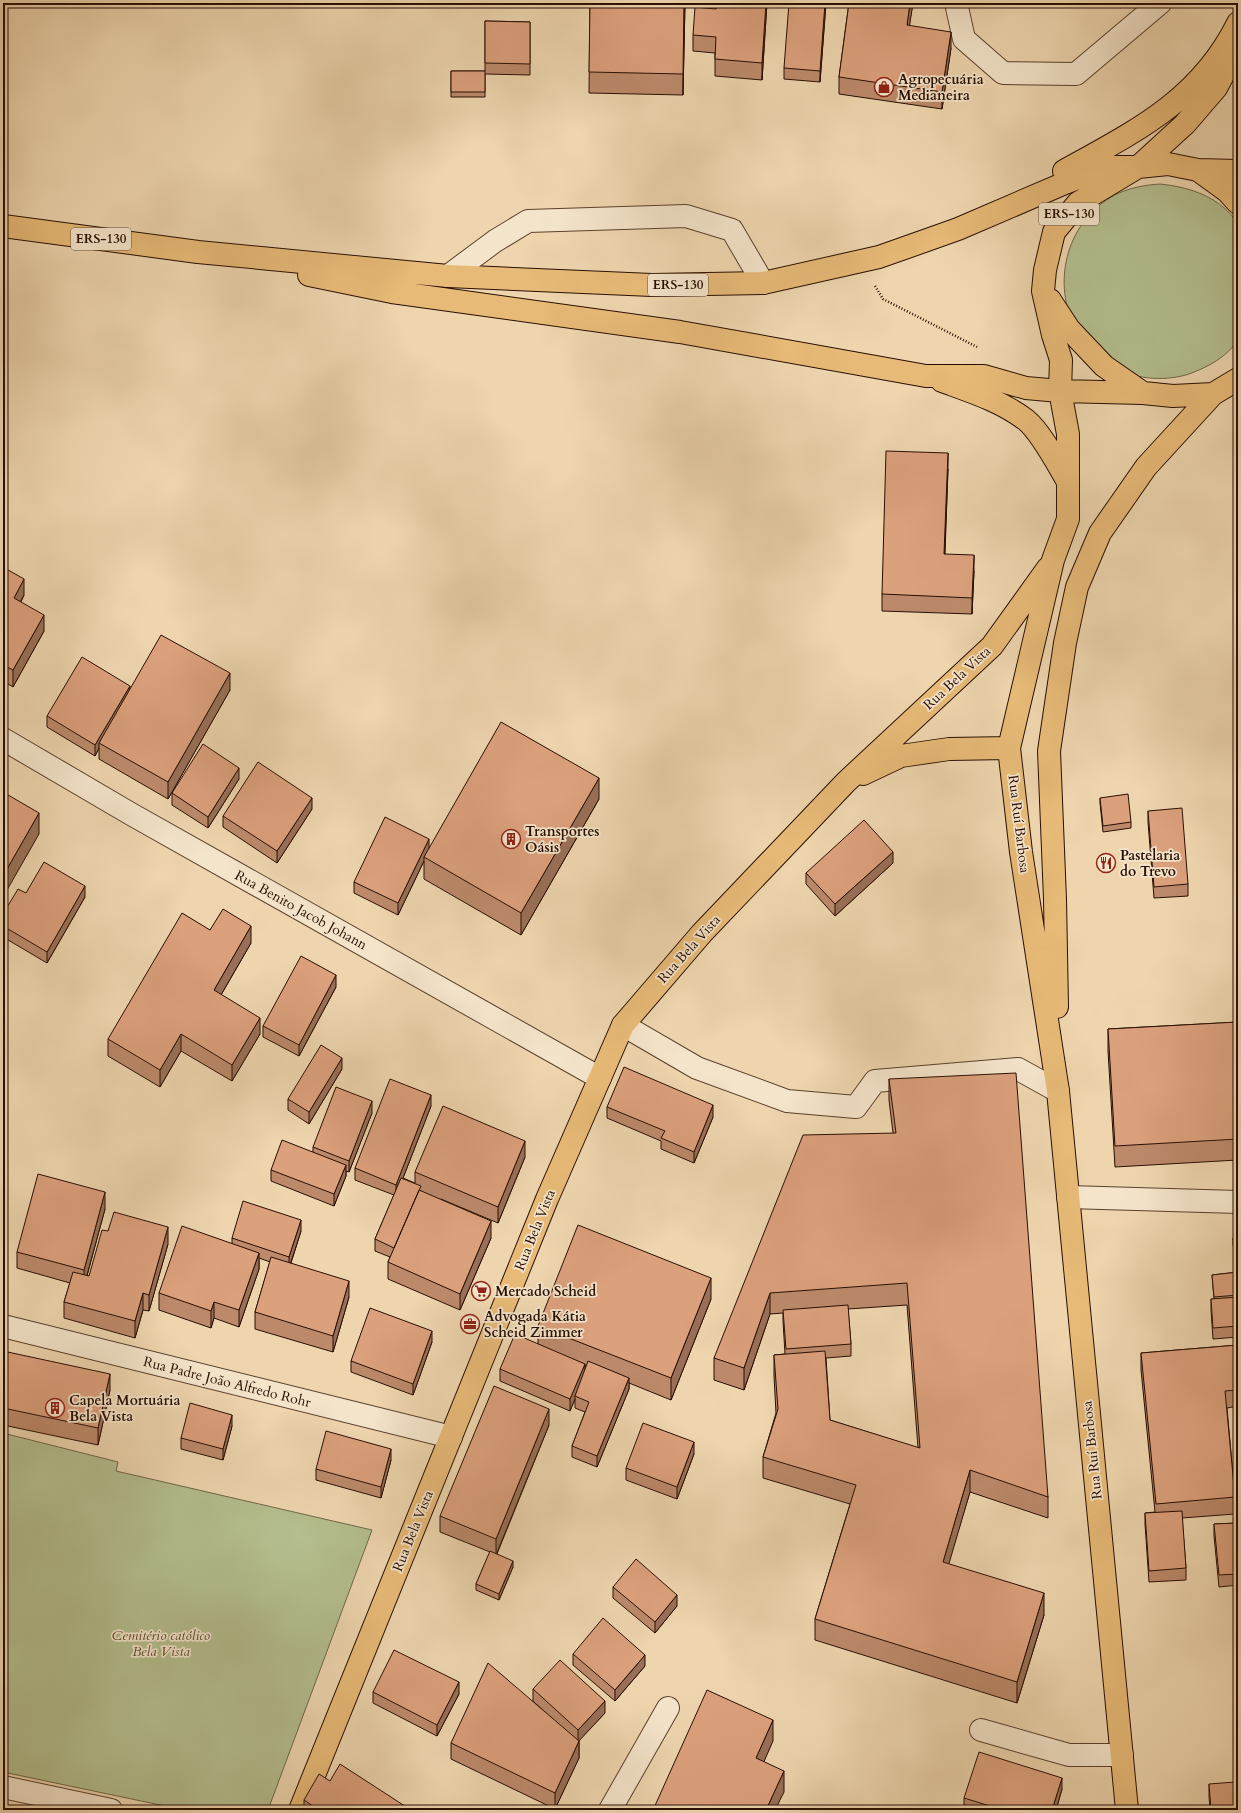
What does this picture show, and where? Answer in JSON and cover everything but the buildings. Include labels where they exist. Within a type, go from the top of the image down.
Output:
[{"type":"main road","points":[[958,229],[1138,130],[1177,102],[1204,77],[1222,53],[1238,23]]},
{"type":"main road","points":[[1138,167],[1185,124],[1204,104],[1216,88],[1238,47]]},
{"type":"main road","name":"ERS-130","points":[[3,226],[198,252],[448,276],[652,285],[763,283],[859,260],[879,257],[958,229],[1105,167],[1138,167],[1168,164],[1198,170],[1238,171]]},
{"type":"main road","name":"ERS-130","points":[[1060,391],[1061,360],[1043,291],[1045,270],[1054,232],[1078,203],[1138,167]]},
{"type":"main road","name":"ERS-130","points":[[1198,170],[1227,191],[1238,203]]},
{"type":"main road","name":"ERS-130","points":[[198,252],[392,292],[680,332],[926,376],[984,376],[1026,388],[1060,391],[1143,393],[1173,396],[1213,394],[1238,379]]},
{"type":"main road","name":"ERS-130","points":[[1043,291],[1069,329],[1104,366],[1143,393]]},
{"type":"main road","points":[[926,376],[990,398],[1027,421],[1046,445],[1069,484]]},
{"type":"main road","points":[[1053,560],[1068,519],[1068,434],[1060,391]]},
{"type":"main road","points":[[1010,748],[1031,722],[1051,638],[1080,579],[1100,533],[1146,467],[1213,394]]},
{"type":"main road","name":"Rua Ruí Barbosa","points":[[1053,560],[1010,748],[1021,852],[1058,1090],[1127,1810]]},
{"type":"main road","name":"Rua Bela Vista","points":[[300,1810],[547,1199],[623,1025],[702,933],[846,782],[992,646],[1053,560]]},
{"type":"main road","name":"Rua Ruí Barbosa","points":[[1058,1090],[1055,899],[1049,751],[1065,642],[1080,579]]},
{"type":"main road","name":"Rua Bela Vista","points":[[846,782],[901,756],[949,749],[1010,748]]},
{"type":"street","points":[[956,3],[964,39],[1003,73],[1076,74],[1160,3]]},
{"type":"street","points":[[448,276],[495,241],[528,221],[686,216],[732,230],[763,283]]},
{"type":"street","name":"Rua Benito Jacob Johann","points":[[3,739],[131,814],[600,1078]]},
{"type":"street","points":[[623,1025],[697,1068],[786,1101],[856,1107],[874,1081],[1018,1069],[1058,1090]]},
{"type":"street","points":[[1068,1197],[1238,1202]]},
{"type":"street","name":"Rua Padre João Alfredo Rohr","points":[[3,1326],[451,1437]]},
{"type":"street","points":[[610,1810],[668,1708]]},
{"type":"street","points":[[981,1730],[1069,1755],[1122,1755]]},
{"type":"street","points":[[3,1787],[111,1810]]},
{"type":"path","points":[[859,260],[883,299],[981,349],[984,376]]},
{"type":"green space","points":[[1160,184],[1171,185],[1193,191],[1214,200],[1231,215],[1238,224],[1238,340],[1228,352],[1216,361],[1189,374],[1172,378],[1153,378],[1126,373],[1111,364],[1073,324],[1066,303],[1064,284],[1065,266],[1070,248],[1078,231],[1089,216],[1102,203],[1119,193],[1129,189]]},
{"type":"green space","name":"Cemitério católico Bela Vista","points":[[3,1433],[118,1462],[116,1471],[372,1530],[268,1810],[184,1810],[3,1772]]},
{"type":"place","name":"Agropecuária Medianeira","points":[[884,87]]},
{"type":"place","name":"Transportes Oásis","points":[[511,839]]},
{"type":"place","name":"Pastelaria do Trevo","points":[[1106,863]]},
{"type":"place","name":"Mercado Scheid","points":[[481,1291]]},
{"type":"place","name":"Advogada Kátia Scheid Zimmer","points":[[470,1324]]},
{"type":"place","name":"Capela Mortuária Bela Vista","points":[[55,1408]]}]
